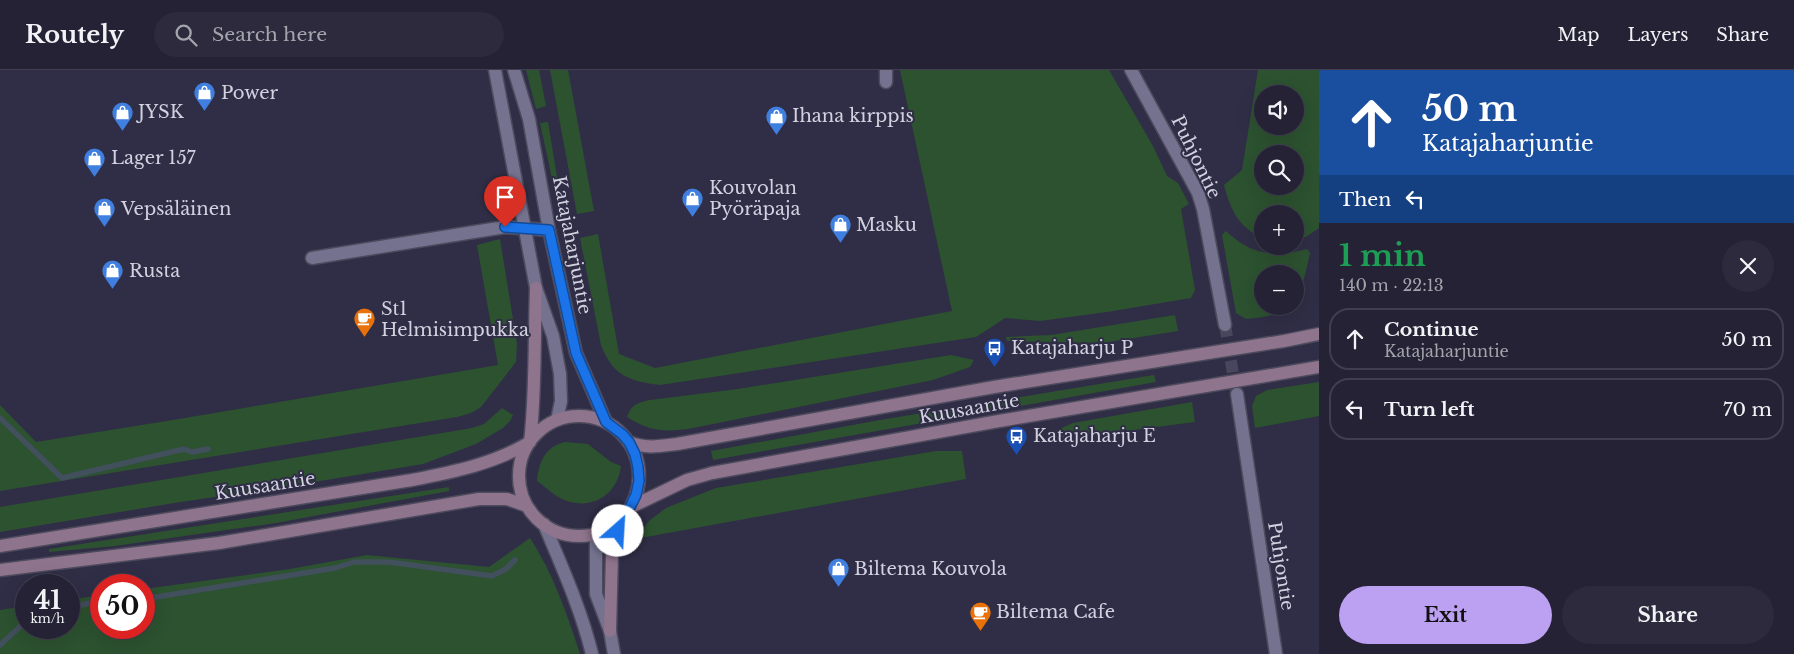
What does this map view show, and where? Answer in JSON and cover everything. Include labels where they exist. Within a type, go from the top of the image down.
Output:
[{"type":"main road","points":[[530,442],[536,363],[534,331],[536,288]]},
{"type":"main road","name":"Kuusaantie","points":[[629,442],[637,446],[651,447],[677,444],[994,388],[1319,334]]},
{"type":"main road","name":"Kuusaantie","points":[[630,507],[687,480],[712,473],[999,421],[1319,367]]},
{"type":"main road","points":[[577,416],[597,418],[606,422],[622,434],[629,442],[635,454],[639,481],[636,495],[622,518],[596,534],[582,536],[556,531],[535,516],[521,491],[522,457],[530,442],[542,429],[557,420],[577,416]]},
{"type":"main road","name":"Kuusaantie","points":[[0,546],[412,480],[471,468],[530,442]]},
{"type":"main road","points":[[0,570],[219,543],[479,499],[508,499],[528,506]]},
{"type":"main road","points":[[610,631],[612,553],[622,518]]},
{"type":"street","points":[[495,70],[523,228],[536,288],[553,336],[560,374],[561,401],[557,420]]},
{"type":"street","name":"Katajaharjuntie","points":[[514,70],[529,119],[549,230],[576,353],[606,422]]},
{"type":"street","name":"Puhjontie","points":[[1131,70],[1198,193],[1203,209],[1225,325]]},
{"type":"street","points":[[312,258],[505,227],[549,230]]},
{"type":"street","name":"Puhjontie","points":[[1237,394],[1276,654]]},
{"type":"street","points":[[544,524],[567,578],[588,637],[592,654]]},
{"type":"street","points":[[596,534],[596,594],[610,631],[614,654]]},
{"type":"green space","points":[[526,70],[539,70],[546,106],[536,109]]},
{"type":"green space","points":[[550,70],[568,70],[594,211],[577,214]]},
{"type":"green space","points":[[900,70],[1109,70],[1153,146],[1167,176],[1178,183],[1189,204],[1181,209],[1195,290],[1191,298],[1040,321],[1005,318],[976,337],[660,385],[631,379],[617,370],[611,364],[601,345],[580,238],[598,234],[619,354],[655,368],[952,311]]},
{"type":"green space","points":[[1258,70],[1319,70],[1319,228],[1304,237],[1304,205],[1254,205],[1254,233],[1241,223],[1237,217],[1224,185],[1242,170],[1254,95],[1254,135],[1304,135],[1304,85],[1256,85]]},
{"type":"green space","points":[[548,122],[560,195],[556,197],[540,123]]},
{"type":"green space","points":[[1226,231],[1235,239],[1254,250],[1254,255],[1304,255],[1304,250],[1307,249],[1310,253],[1304,278],[1304,265],[1254,265],[1254,315],[1272,315],[1246,319],[1236,313],[1222,235]]},
{"type":"green space","points":[[500,239],[517,344],[516,362],[481,407],[471,413],[457,417],[0,491],[0,405],[36,442],[498,365],[477,245]]},
{"type":"green space","points":[[1175,315],[1178,331],[1102,343],[1007,341],[1006,337],[1051,335]]},
{"type":"green space","points":[[951,355],[974,360],[970,367],[933,380],[688,429],[649,428],[627,417],[631,409],[636,405],[650,400],[738,389]]},
{"type":"green space","points":[[1154,375],[1156,382],[713,460],[711,451],[880,420]]},
{"type":"green space","points":[[1319,382],[1319,416],[1255,428],[1252,406],[1256,396],[1267,390]]},
{"type":"green space","points":[[1192,402],[1195,422],[1048,441],[1048,434],[1073,423]]},
{"type":"green space","points":[[502,408],[513,415],[503,428],[476,444],[423,464],[0,532],[0,507],[472,428],[484,424]]},
{"type":"green space","points":[[565,442],[588,444],[611,462],[621,466],[615,484],[603,497],[586,503],[567,501],[555,495],[537,481],[539,467],[544,456],[552,447]]},
{"type":"green space","points":[[936,451],[962,451],[966,479],[635,539],[650,520],[666,508],[716,488]]},
{"type":"green space","points":[[449,487],[449,491],[276,523],[115,546],[49,552],[49,549]]},
{"type":"green space","points":[[530,538],[546,565],[565,609],[580,654],[0,654],[0,610],[15,608],[15,639],[80,639],[80,598],[90,597],[90,639],[155,639],[155,587],[290,569],[367,555],[489,567]]},
{"type":"waterway","points":[[0,418],[62,478],[184,449],[192,452],[208,449]]},
{"type":"waterway","points":[[155,597],[335,568],[354,562],[389,562],[492,576],[506,569],[515,560]]},
{"type":"waterway","points":[[80,605],[90,603]]},
{"type":"waterway","points":[[0,645],[15,631]]},
{"type":"tunnel","points":[[1225,325],[1236,392]]},
{"type":"place","name":"Power","points":[[205,112]]},
{"type":"place","name":"JYSK","points":[[122,131]]},
{"type":"place","name":"Ihana kirppis","points":[[776,135]]},
{"type":"place","name":"Lager 157","points":[[95,177]]},
{"type":"place","name":"Kouvolan Pyöräpaja","points":[[693,217]]},
{"type":"place","name":"Vepsäläinen","points":[[105,228]]},
{"type":"place","name":"Masku","points":[[840,244]]},
{"type":"place","name":"Rusta","points":[[113,290]]},
{"type":"place","name":"St1 Helmisimpukka","points":[[365,338]]},
{"type":"place","name":"Katajaharju P","points":[[995,367]]},
{"type":"place","name":"Katajaharju E","points":[[1017,455]]},
{"type":"place","name":"Biltema Kouvola","points":[[838,588]]},
{"type":"place","name":"Biltema Cafe","points":[[980,631]]},
{"type":"route","points":[[505,227],[549,230],[576,353],[582,369],[606,422],[622,434],[629,442],[635,454],[639,481],[636,495],[622,518],[618,531]]}]
